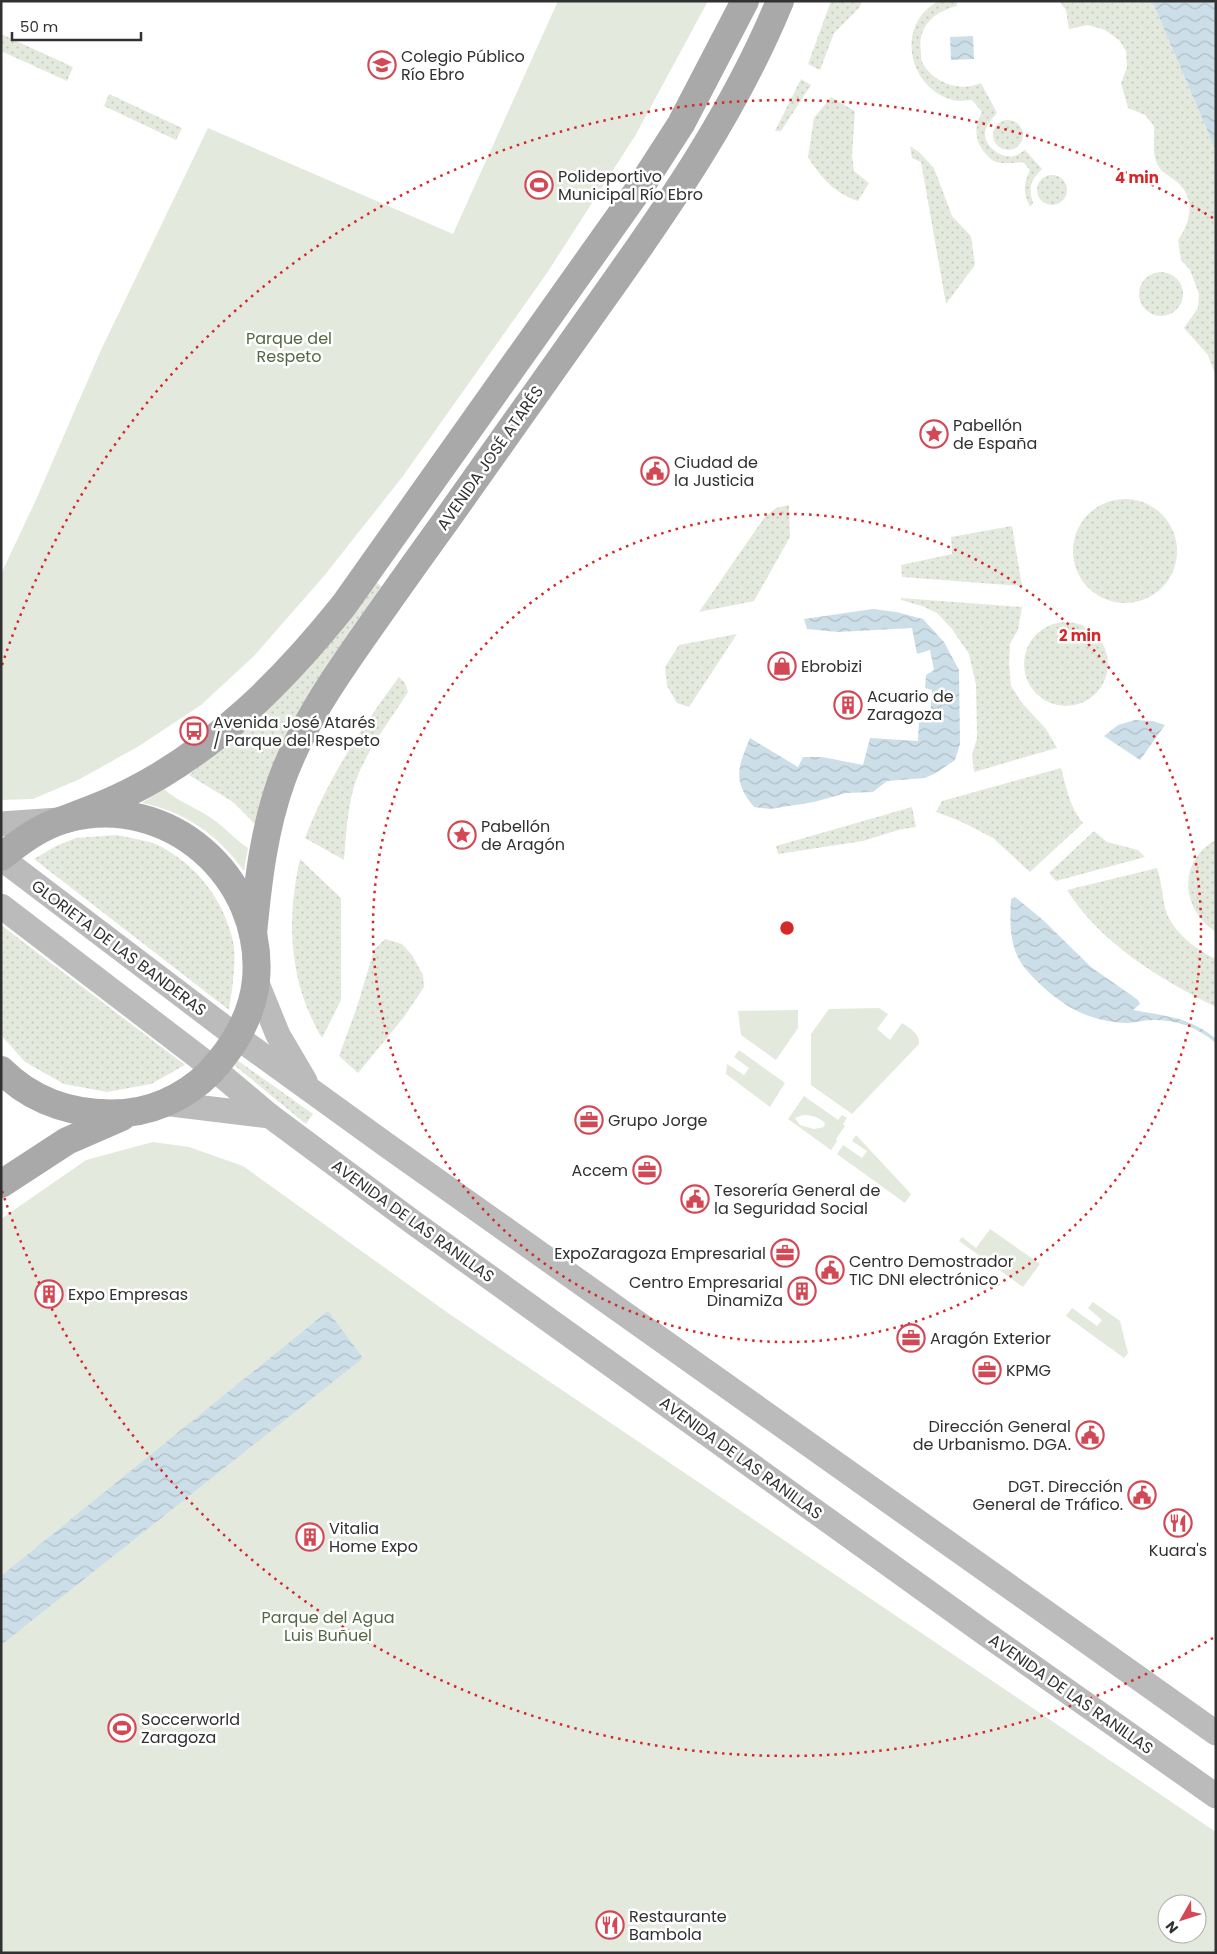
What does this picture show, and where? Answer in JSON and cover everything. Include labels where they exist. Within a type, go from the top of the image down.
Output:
[{"type":"main road","name":"AVENIDA JOSÉ ATARÉS","points":[[66,819],[126,794],[180,762],[205,744],[229,726],[274,685],[326,628],[641,186],[681,124],[745,1]]},
{"type":"main road","name":"AVENIDA JOSÉ ATARÉS","points":[[253,934],[263,846],[282,780],[313,712],[336,676],[640,246],[686,177],[728,108],[768,31],[780,1]]},
{"type":"main road","name":"GLORIETA DE LAS BANDERAS","points":[[1,1070],[12,1081],[39,1099],[70,1110],[102,1114],[135,1112],[164,1104],[191,1089],[214,1069],[237,1037],[248,1013],[256,981],[256,948],[247,912],[235,888],[216,862],[191,840],[162,825],[131,816],[98,814],[66,819],[31,834],[1,857],[237,1037]]},
{"type":"main road","points":[[1,824],[66,819]]},
{"type":"main road","points":[[1,906],[214,1069]]},
{"type":"main road","points":[[256,981],[278,1034],[310,1089]]},
{"type":"main road","points":[[237,1037],[1216,1733]]},
{"type":"main road","name":"AVENIDA DE LAS RANILLAS","points":[[214,1069],[270,1116],[414,1223],[978,1628],[1216,1796]]},
{"type":"main road","points":[[164,1104],[270,1116]]},
{"type":"main road","points":[[1,1184],[68,1141],[135,1112]]},
{"type":"green space","name":"Parque del Respeto","points":[[558,1],[708,1],[635,136],[547,273],[403,476],[324,576],[254,656],[201,705],[139,746],[80,779],[33,799],[1,800],[1,574],[35,502],[101,350],[208,128],[453,234]]},
{"type":"green space","points":[[831,1],[862,1],[859,8],[834,33],[820,70],[808,64]]},
{"type":"green space","points":[[939,1],[956,1],[957,6],[941,12],[924,28],[920,44],[922,63],[934,77],[949,84],[965,87],[981,83],[997,113],[986,128],[985,134],[988,143],[995,151],[1004,156],[1014,156],[1025,150],[1042,169],[1035,177],[1030,188],[1033,203],[1030,207],[1025,188],[1030,170],[1023,162],[1003,163],[991,159],[980,145],[977,135],[977,123],[982,112],[972,100],[955,101],[937,93],[925,83],[917,69],[912,54],[912,39],[916,24],[925,11]]},
{"type":"green space","points":[[1059,1],[1152,1],[1216,151],[1216,376],[1208,355],[1184,328],[1198,308],[1199,294],[1190,270],[1181,260],[1178,240],[1186,226],[1190,210],[1187,195],[1175,180],[1159,167],[1154,152],[1154,126],[1145,115],[1128,108],[1121,83],[1127,67],[1126,51],[1119,40],[1105,30],[1088,25],[1069,29],[1066,10]]},
{"type":"green space","points":[[1,34],[73,67],[67,81],[1,51]]},
{"type":"green space","points":[[801,79],[811,85],[781,131],[775,131]]},
{"type":"green space","points":[[109,94],[182,128],[176,140],[104,106]]},
{"type":"green space","points":[[831,97],[855,111],[852,155],[854,171],[869,183],[858,201],[843,194],[829,184],[808,157],[814,118]]},
{"type":"green space","points":[[1008,120],[1019,124],[1023,135],[1019,146],[1008,150],[997,146],[993,135],[997,124]]},
{"type":"green space","points":[[910,146],[919,152],[934,168],[952,216],[971,236],[975,265],[946,304],[921,162],[912,158]]},
{"type":"green space","points":[[1052,175],[1063,179],[1067,190],[1063,201],[1052,205],[1041,201],[1037,190],[1041,179]]},
{"type":"green space","points":[[1161,272],[1173,276],[1179,282],[1183,294],[1179,306],[1173,312],[1161,316],[1149,312],[1143,306],[1139,294],[1143,282],[1149,276]]},
{"type":"green space","points":[[1125,499],[1145,503],[1162,514],[1173,531],[1177,551],[1173,571],[1162,588],[1145,599],[1125,603],[1105,599],[1088,588],[1077,571],[1073,551],[1077,531],[1088,514],[1105,503]]},
{"type":"green space","points":[[789,505],[790,537],[754,601],[699,612],[764,518],[776,508]]},
{"type":"green space","points":[[1012,526],[1022,586],[902,577],[901,565],[952,554],[951,537]]},
{"type":"green space","points":[[375,581],[383,588],[255,824],[233,802],[189,775],[273,701]]},
{"type":"green space","points":[[901,598],[1022,607],[1018,630],[1010,644],[1011,686],[1022,703],[1046,729],[1057,748],[974,772],[972,755],[977,738],[976,685],[969,654],[952,629],[937,613],[901,600]]},
{"type":"green space","points":[[1066,622],[1082,625],[1096,634],[1105,648],[1108,664],[1105,680],[1096,694],[1082,703],[1066,706],[1050,703],[1036,694],[1027,680],[1024,664],[1027,648],[1036,634],[1050,625]]},
{"type":"green space","points":[[737,634],[689,707],[677,703],[667,686],[665,667],[679,645]]},
{"type":"green space","points":[[399,677],[405,683],[408,692],[384,728],[357,777],[349,807],[344,860],[305,838],[335,774],[372,715]]},
{"type":"green space","points":[[1061,768],[1072,804],[1083,823],[1030,872],[993,838],[960,821],[936,812],[942,801]]},
{"type":"green space","points":[[164,789],[205,814],[248,848],[244,871],[223,846],[200,827],[173,812],[142,803]]},
{"type":"green space","points":[[912,807],[916,827],[898,830],[863,841],[778,854],[776,846]]},
{"type":"green space","points":[[1094,831],[1107,842],[1138,850],[1145,857],[1056,881],[1049,873]]},
{"type":"green space","points":[[117,835],[153,843],[172,853],[196,873],[215,897],[229,926],[234,948],[234,975],[229,1010],[34,859],[56,846],[76,838]]},
{"type":"green space","points":[[1216,840],[1216,932],[1204,923],[1196,911],[1190,899],[1188,886],[1195,860],[1203,849]]},
{"type":"green space","points":[[300,859],[341,898],[341,1000],[322,1038],[303,996],[293,951],[293,905]]},
{"type":"green space","points":[[1157,868],[1169,919],[1186,940],[1216,959],[1216,1007],[1174,985],[1133,958],[1097,927],[1067,890]]},
{"type":"green space","points":[[1,925],[185,1065],[151,1084],[107,1092],[64,1084],[25,1062],[1,1035]]},
{"type":"green space","points":[[385,939],[402,944],[412,955],[423,975],[424,987],[404,1017],[358,1073],[339,1056],[357,1007],[374,950]]},
{"type":"green space","points":[[879,1008],[888,1014],[877,1029],[890,1040],[902,1023],[916,1034],[919,1044],[852,1114],[811,1085],[811,1034],[829,1009]]},
{"type":"green space","points":[[798,1010],[798,1028],[776,1060],[741,1035],[738,1011]]},
{"type":"green space","points":[[739,1050],[785,1083],[770,1107],[726,1074],[727,1064],[744,1075],[749,1068],[734,1057]]},
{"type":"green space","points":[[237,1060],[313,1114],[306,1124],[234,1065]]},
{"type":"green space","points":[[804,1096],[838,1120],[842,1115],[847,1118],[843,1124],[845,1126],[831,1150],[788,1119]],"holes":[[[803,1115],[820,1119],[825,1123],[824,1127],[814,1129],[800,1125],[795,1118]]]},
{"type":"green space","points":[[856,1135],[911,1194],[905,1203],[837,1154],[843,1145],[862,1158],[867,1151],[852,1141]]},
{"type":"green space","name":"Parque del Agua Luis Buñuel","points":[[153,1142],[189,1147],[243,1166],[448,1313],[1216,1832],[1216,1953],[1,1953],[1,1219],[86,1160]]},
{"type":"green space","points":[[990,1229],[1040,1264],[1023,1287],[959,1241],[962,1237],[976,1248]]},
{"type":"green space","points":[[1093,1302],[1120,1321],[1128,1353],[1124,1358],[1066,1316],[1072,1308],[1097,1326],[1102,1320],[1088,1308]]},
{"type":"water","points":[[1152,1],[1216,1],[1216,151]]},
{"type":"water","points":[[973,36],[974,59],[951,60],[950,37]]},
{"type":"water","points":[[873,609],[896,612],[923,619],[944,642],[959,670],[960,744],[955,760],[925,778],[887,781],[873,792],[846,793],[814,802],[770,809],[754,807],[742,789],[739,774],[742,757],[750,738],[798,767],[803,757],[822,757],[863,765],[870,738],[918,741],[919,720],[930,721],[932,690],[925,688],[926,675],[934,670],[930,650],[917,654],[912,628],[838,632],[807,629],[804,619]]},
{"type":"water","points":[[1135,720],[1152,721],[1165,725],[1140,760],[1104,736],[1118,725]]},
{"type":"water","points":[[1015,897],[1043,920],[1091,967],[1138,1000],[1140,1004],[1133,1010],[1186,1021],[1215,1038],[1216,1043],[1202,1033],[1178,1023],[1153,1020],[1126,1023],[1101,1020],[1080,1012],[1060,1001],[1029,973],[1021,963],[1016,952],[1013,945],[1010,922],[1011,899]]},
{"type":"water","points":[[328,1311],[363,1358],[1,1645],[1,1576]]},
{"type":"place","name":"Colegio Público Río Ebro","points":[[382,65]]},
{"type":"place","name":"Polideportivo Municipal Río Ebro","points":[[539,185]]},
{"type":"place","name":"Pabellón de España","points":[[934,434]]},
{"type":"place","name":"Ciudad de la Justicia","points":[[655,471]]},
{"type":"place","name":"Ebrobizi","points":[[782,666]]},
{"type":"place","name":"Acuario de Zaragoza","points":[[848,705]]},
{"type":"place","name":"Avenida José Atarés / Parque del Respeto","points":[[194,731]]},
{"type":"place","name":"Pabellón de Aragón","points":[[462,835]]},
{"type":"place","name":"Grupo Jorge","points":[[589,1120]]},
{"type":"place","name":"Accem","points":[[647,1170]]},
{"type":"place","name":"Tesorería General de la Seguridad Social","points":[[695,1199]]},
{"type":"place","name":"ExpoZaragoza Empresarial","points":[[785,1253]]},
{"type":"place","name":"Centro Demostrador TIC DNI electrónico","points":[[830,1270]]},
{"type":"place","name":"Centro Empresarial DinamiZa","points":[[802,1291]]},
{"type":"place","name":"Expo Empresas","points":[[49,1294]]},
{"type":"place","name":"Aragón Exterior","points":[[911,1338]]},
{"type":"place","name":"KPMG","points":[[987,1370]]},
{"type":"place","name":"Dirección General de Urbanismo. DGA.","points":[[1090,1435]]},
{"type":"place","name":"DGT. Dirección General de Tráfico.","points":[[1142,1495]]},
{"type":"place","name":"Kuara's","points":[[1178,1523]]},
{"type":"place","name":"Vitalia Home Expo","points":[[310,1537]]},
{"type":"place","name":"Soccerworld Zaragoza","points":[[122,1728]]},
{"type":"place","name":"Restaurante Bambola","points":[[610,1925]]}]
